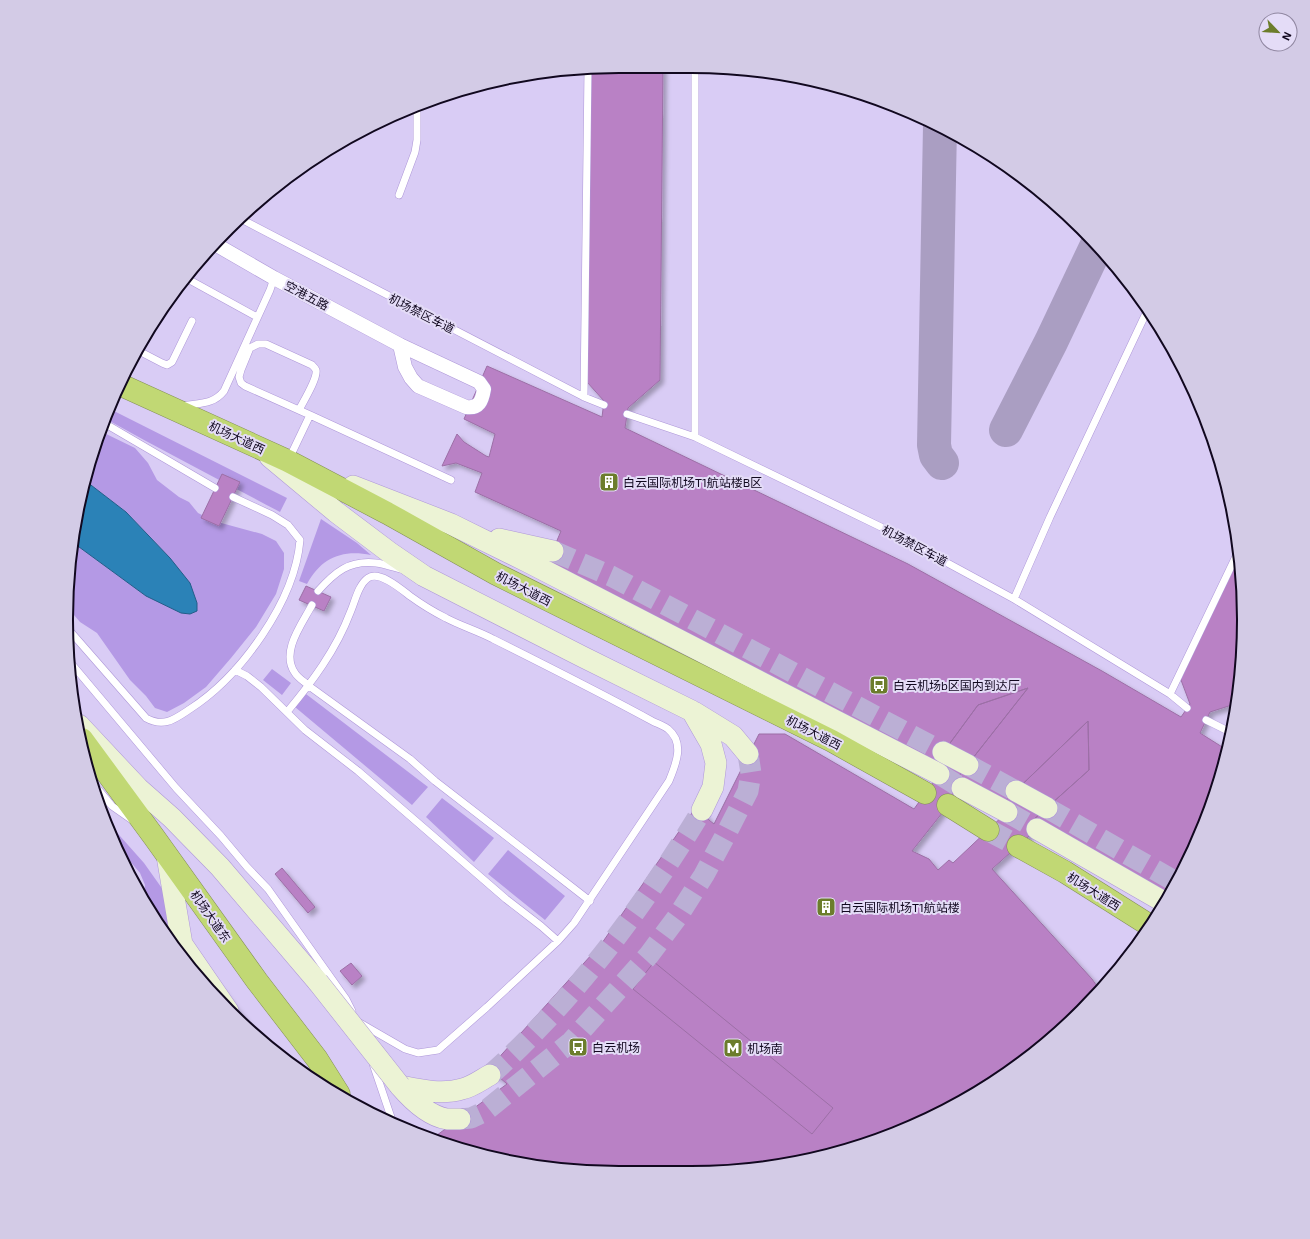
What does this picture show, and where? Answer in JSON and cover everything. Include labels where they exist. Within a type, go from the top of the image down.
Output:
[{"type":"highway","name":"机场大道西","points":[[125,387],[288,461],[387,513],[496,574],[832,741],[925,793]]},
{"type":"highway","name":"机场大道东","points":[[89,749],[257,981],[317,1059],[333,1085]]},
{"type":"highway","points":[[948,805],[988,830]]},
{"type":"highway","name":"机场大道西","points":[[1018,846],[1065,872],[1145,923]]},
{"type":"main road","points":[[258,447],[336,512],[424,576],[692,711],[733,736],[748,754]]},
{"type":"main road","points":[[288,461],[451,524],[491,537],[552,551]]},
{"type":"main road","points":[[451,524],[528,562],[939,774]]},
{"type":"main road","points":[[692,711],[711,744],[716,763],[713,786],[702,810]]},
{"type":"main road","points":[[86,733],[138,788],[172,818],[220,867],[318,982],[412,1100],[431,1113],[446,1119],[460,1119]]},
{"type":"main road","points":[[944,752],[968,765]]},
{"type":"main road","points":[[962,788],[1007,812]]},
{"type":"main road","points":[[1016,791],[1047,808]]},
{"type":"main road","points":[[1037,829],[1160,900]]},
{"type":"main road","points":[[167,856],[182,944],[195,963]]},
{"type":"main road","points":[[400,1086],[421,1091],[462,1089],[490,1075]]},
{"type":"street","name":"空港五路","points":[[220,247],[274,278],[400,345],[479,382],[484,389],[478,405],[475,407],[466,407],[418,386],[411,378],[406,367],[400,345]]},
{"type":"lane","points":[[695,73],[695,437]]},
{"type":"lane","points":[[584,396],[588,74]]},
{"type":"lane","points":[[399,195],[415,152],[417,140],[417,112]]},
{"type":"lane","name":"机场禁区车道","points":[[246,221],[604,405]]},
{"type":"lane","points":[[172,408],[211,401],[218,398],[228,384],[274,278]]},
{"type":"lane","points":[[191,281],[257,317]]},
{"type":"lane","points":[[1014,598],[1050,517],[1145,316]]},
{"type":"lane","points":[[142,353],[167,365],[172,362],[192,321]]},
{"type":"lane","points":[[299,410],[316,375],[316,369],[312,365],[266,344],[258,344],[250,348],[240,370],[239,377],[241,383],[245,386],[451,480]]},
{"type":"lane","name":"机场禁区车道","points":[[627,414],[695,437],[881,527],[1014,598],[1170,694],[1187,708]]},
{"type":"lane","points":[[288,461],[310,415]]},
{"type":"lane","points":[[109,426],[215,488]]},
{"type":"lane","points":[[73,635],[146,718],[154,722],[171,721],[200,702],[235,670],[260,639],[277,610],[299,556],[300,540],[288,525],[272,515],[233,497]]},
{"type":"lane","points":[[1170,694],[1233,561]]},
{"type":"lane","points":[[318,591],[337,572],[348,565],[362,562],[378,563],[424,576]]},
{"type":"lane","points":[[287,712],[309,686],[338,639],[363,583],[368,578],[374,576],[383,578],[418,602],[446,618],[479,632],[668,729],[677,739],[678,751],[676,763],[669,781],[590,901],[574,923],[558,941],[487,1007],[438,1050],[418,1053],[405,1049],[359,1023]]},
{"type":"lane","points":[[312,605],[296,634],[291,647],[290,658],[294,673],[309,686],[410,759],[435,781],[590,901]]},
{"type":"lane","points":[[76,669],[176,788],[268,889],[346,999],[359,1023],[390,1115]]},
{"type":"lane","points":[[235,670],[247,676],[305,730],[358,771],[506,899],[558,941]]},
{"type":"lane","points":[[1206,720],[1225,730]]},
{"type":"lane","points":[[102,793],[112,806],[154,837]]},
{"type":"shaded area","points":[[115,411],[287,498],[280,512],[111,421]]},
{"type":"shaded area","points":[[106,434],[135,448],[148,463],[157,480],[179,497],[189,502],[198,513],[214,521],[262,534],[276,541],[284,553],[284,569],[276,594],[256,627],[206,687],[184,703],[167,712],[155,708],[146,696],[130,680],[97,633],[80,622],[73,614],[74,584],[78,546],[146,596],[170,558],[126,512],[90,485]]},
{"type":"shaded area","points":[[321,519],[357,543],[371,555],[351,553],[333,558],[319,568],[307,584],[299,581]]},
{"type":"shaded area","points":[[272,669],[291,683],[282,695],[263,680]]},
{"type":"shaded area","points":[[306,694],[428,787],[412,805],[295,707]]},
{"type":"shaded area","points":[[442,798],[494,838],[474,862],[426,817]]},
{"type":"shaded area","points":[[116,832],[144,863],[166,894],[183,947],[146,893],[144,890],[145,885],[140,873],[128,859]]},
{"type":"shaded area","points":[[508,850],[565,896],[545,920],[488,874]]},
{"type":"water","points":[[90,485],[126,512],[170,558],[190,583],[197,603],[197,611],[190,614],[181,613],[146,596],[78,546]]},
{"type":"building","name":"白云国际机场T1航站楼B区","points":[[663,73],[660,380],[628,408],[625,428],[908,564],[1102,671],[1181,717],[1190,704],[1178,672],[1233,559],[1236,584],[1237,620],[1236,655],[1229,706],[1210,712],[1200,733],[1221,746],[1208,795],[1195,829],[1181,861],[1160,899],[1032,821],[1089,770],[1088,721],[1004,802],[958,777],[1028,688],[978,705],[931,769],[545,569],[561,531],[475,492],[482,473],[456,463],[442,466],[457,434],[464,442],[489,457],[495,434],[464,419],[487,366],[602,417],[604,401],[587,382],[591,74]]},
{"type":"building","points":[[222,474],[240,482],[219,526],[201,518]]},
{"type":"building","points":[[306,586],[331,597],[324,611],[299,600]]},
{"type":"building","name":"白云国际机场T1航站楼","points":[[1028,688],[958,777],[962,788],[912,851],[929,859],[938,870],[949,860],[953,863],[1007,812],[1004,802],[1088,721],[1089,770],[1032,821],[1037,829],[992,869],[1096,985],[1077,1006],[1023,1053],[964,1093],[932,1110],[900,1124],[866,1137],[832,1147],[762,1161],[726,1165],[690,1166],[584,1165],[513,1155],[478,1147],[438,1135],[507,1084],[499,1077],[485,1073],[602,943],[698,804],[709,820],[714,824],[759,734],[785,734],[914,809],[939,774],[931,769],[978,705]]},
{"type":"building","points":[[282,868],[315,907],[308,913],[275,874]]},
{"type":"building","name":"机场南","points":[[654,962],[833,1108],[812,1134],[633,989]]},
{"type":"building","points":[[351,963],[362,976],[352,985],[340,971]]},
{"type":"building","points":[[218,985],[239,1011],[233,1006],[221,993]]},
{"type":"taxiway","points":[[940,133],[934,445],[936,455],[942,463]]},
{"type":"taxiway","points":[[1006,430],[1051,342],[1094,251]]},
{"type":"tunnel","points":[[553,551],[611,576],[943,752]]},
{"type":"tunnel","points":[[460,1119],[471,1118],[484,1112],[571,1042],[649,955],[678,916],[704,875],[748,791],[751,773],[748,754]]},
{"type":"tunnel","points":[[968,765],[1016,791]]},
{"type":"tunnel","points":[[939,774],[962,788]]},
{"type":"tunnel","points":[[1047,808],[1171,879]]},
{"type":"tunnel","points":[[490,1075],[551,1015],[593,967],[632,916],[668,864],[702,810]]},
{"type":"tunnel","points":[[1007,812],[1037,829]]},
{"type":"tunnel","points":[[988,830],[1018,846]]},
{"type":"place","name":"白云国际机场T1航站楼B区","points":[[609,482]]},
{"type":"place","name":"白云机场b区国内到达厅","points":[[879,685]]},
{"type":"place","name":"白云国际机场T1航站楼","points":[[826,907]]},
{"type":"place","name":"白云机场","points":[[578,1047]]},
{"type":"place","name":"机场南","points":[[733,1048]]}]
